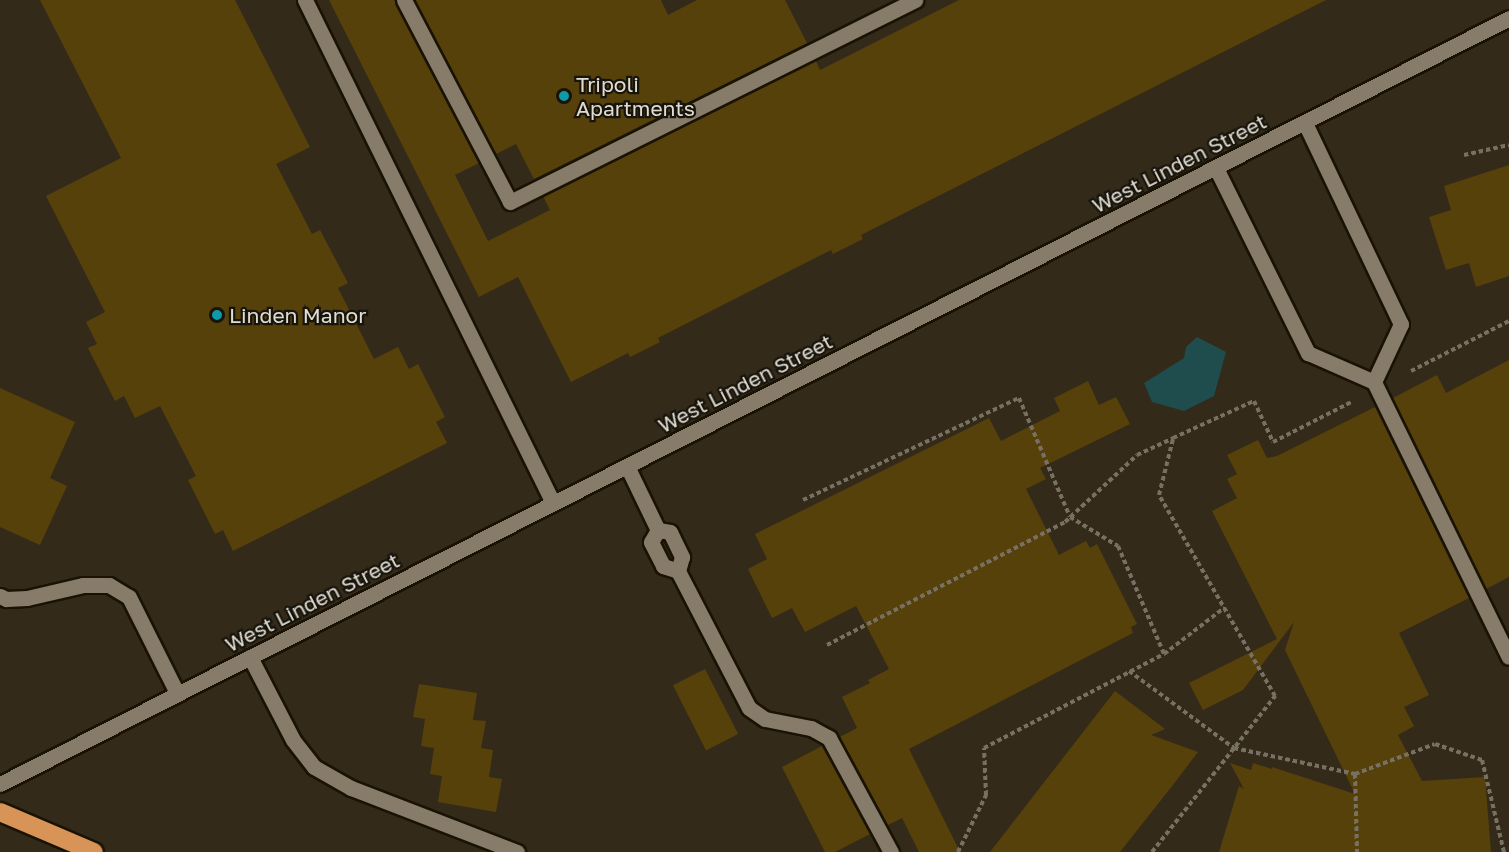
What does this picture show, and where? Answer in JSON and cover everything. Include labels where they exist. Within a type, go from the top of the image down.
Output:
[{"type":"highway","points":[[0,812],[94,852]]},
{"type":"street","points":[[305,0],[553,503]]},
{"type":"street","points":[[404,0],[510,202],[916,0]]},
{"type":"street","name":"West Linden Street","points":[[0,783],[1509,18]]},
{"type":"street","points":[[1305,123],[1401,324],[1374,382]]},
{"type":"street","points":[[1216,168],[1308,352],[1374,382],[1509,657]]},
{"type":"street","points":[[627,466],[658,530]]},
{"type":"street","points":[[658,530],[670,532],[682,557],[678,571],[750,708],[765,719],[811,728],[829,738],[891,852]]},
{"type":"street","points":[[658,530],[651,542],[663,566],[678,571]]},
{"type":"street","points":[[0,596],[27,598],[83,585],[109,585],[129,597],[171,696]]},
{"type":"street","points":[[250,657],[293,740],[314,767],[351,788],[517,852]]},
{"type":"path","points":[[1464,155],[1509,145]]},
{"type":"path","points":[[803,500],[1019,398],[1070,517],[1118,546],[1164,654]]},
{"type":"path","points":[[827,645],[1070,517],[1137,455],[1254,401],[1272,442]]},
{"type":"path","points":[[1152,852],[1275,696],[1159,495],[1173,438]]},
{"type":"path","points":[[958,852],[986,795],[984,748],[1164,654],[1224,608]]},
{"type":"path","points":[[1129,672],[1234,748],[1355,774],[1435,744],[1482,760],[1504,852]]},
{"type":"path","points":[[1355,774],[1357,852]]},
{"type":"water","points":[[1197,337],[1226,352],[1214,396],[1184,411],[1152,402],[1144,383],[1184,358],[1186,347]]},
{"type":"building","points":[[40,0],[235,0],[310,147],[276,164],[312,234],[320,230],[348,283],[338,288],[374,359],[398,347],[409,369],[418,364],[445,417],[436,422],[447,443],[233,551],[223,530],[215,534],[188,480],[196,476],[160,406],[135,418],[124,396],[115,401],[88,348],[97,344],[86,322],[105,312],[46,196],[121,158]]},
{"type":"building","points":[[329,0],[394,0],[479,163],[455,175],[488,241],[550,210],[543,196],[816,61],[820,70],[959,0],[1326,0],[861,235],[863,239],[833,254],[831,250],[658,338],[660,342],[630,357],[628,353],[571,382],[518,277],[479,297]]},
{"type":"building","name":"Tripoli Apartments","points":[[415,0],[661,0],[668,15],[697,0],[785,0],[807,43],[534,179],[516,144],[496,154]]},
{"type":"building","points":[[1509,165],[1509,276],[1476,287],[1469,263],[1446,270],[1429,217],[1451,210],[1444,186]]},
{"type":"building","points":[[1509,360],[1509,577],[1486,589],[1393,398],[1437,375],[1446,393]]},
{"type":"building","points":[[1088,381],[1099,405],[1116,397],[1130,424],[1040,468],[1046,479],[1026,489],[1059,555],[1086,541],[1090,548],[1097,544],[1137,624],[1131,627],[1133,633],[909,749],[960,852],[919,852],[902,818],[888,825],[840,737],[857,728],[842,697],[870,683],[868,680],[889,669],[856,606],[805,632],[792,608],[772,618],[748,569],[767,559],[755,534],[989,418],[1001,441],[1060,411],[1054,398]]},
{"type":"building","points":[[0,388],[75,422],[50,478],[67,486],[40,545],[0,527]]},
{"type":"building","points":[[1375,407],[1469,598],[1399,633],[1429,695],[1404,707],[1414,726],[1398,735],[1422,781],[1485,777],[1491,852],[1219,852],[1239,786],[1244,789],[1230,763],[1251,770],[1253,763],[1272,769],[1272,767],[1355,794],[1285,650],[1294,622],[1243,690],[1203,710],[1189,683],[1277,639],[1212,511],[1237,498],[1227,479],[1237,474],[1227,455],[1258,440],[1267,458],[1277,456]]},
{"type":"building","points":[[705,669],[738,734],[706,750],[673,685]]},
{"type":"building","points":[[419,684],[477,693],[473,720],[486,721],[481,748],[493,750],[489,777],[502,779],[496,812],[438,802],[442,776],[430,774],[434,748],[421,746],[425,719],[413,717]]},
{"type":"building","points":[[1115,691],[1165,729],[1151,735],[1198,752],[1176,781],[1120,852],[990,852]]},
{"type":"building","points":[[822,746],[870,834],[835,852],[825,852],[782,767]]},
{"type":"place","name":"Tripoli Apartments","points":[[564,96]]},
{"type":"place","name":"Linden Manor","points":[[217,315]]}]
